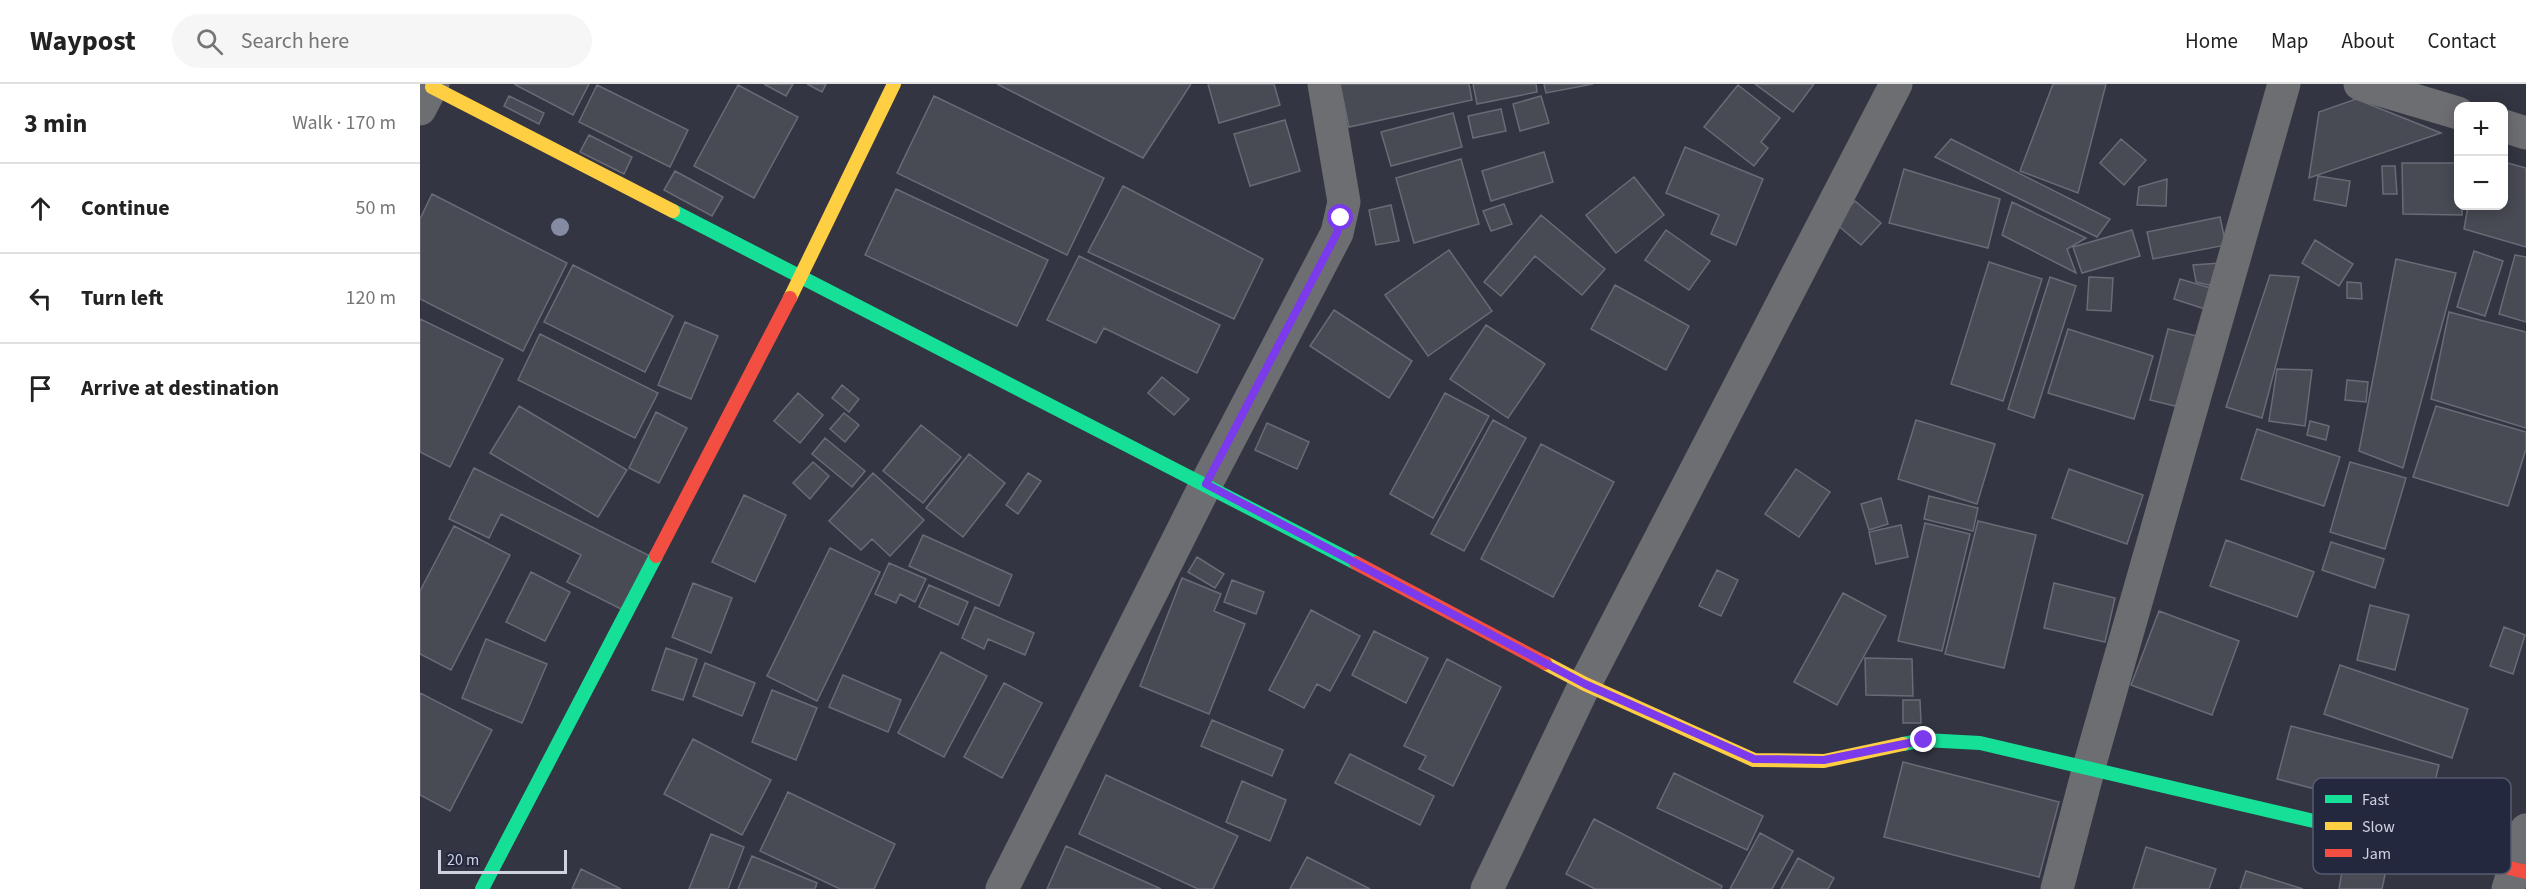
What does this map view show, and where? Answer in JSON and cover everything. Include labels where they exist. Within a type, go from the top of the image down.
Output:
[{"type":"street","points":[[482,889],[801,277],[894,84]]},
{"type":"street","points":[[1002,889],[1206,484],[1337,233],[1344,202],[1324,84]]},
{"type":"street","points":[[1487,889],[1585,684],[1896,84]]},
{"type":"street","points":[[2057,889],[2089,767],[2284,84]]},
{"type":"street","points":[[2360,84],[2454,112]]},
{"type":"street","points":[[428,93],[801,277],[1206,484],[1585,684],[1754,759],[1824,760],[1924,740],[1980,743],[2089,767],[2313,825]]},
{"type":"street","points":[[2508,127],[2526,133]]},
{"type":"street","points":[[2516,877],[2526,830]]},
{"type":"building","points":[[514,84],[589,84],[573,115]]},
{"type":"building","points":[[764,84],[793,84],[786,96]]},
{"type":"building","points":[[807,84],[826,84],[822,92]]},
{"type":"building","points":[[997,84],[1191,84],[1143,158]]},
{"type":"building","points":[[1208,84],[1274,84],[1280,105],[1219,123]]},
{"type":"building","points":[[1340,84],[1469,84],[1472,100],[1349,127]]},
{"type":"building","points":[[1473,84],[1536,84],[1537,92],[1477,104]]},
{"type":"building","points":[[1544,84],[1593,84],[1546,93]]},
{"type":"building","points":[[1755,84],[1814,84],[1793,112]]},
{"type":"building","points":[[2053,84],[2106,84],[2078,193],[2020,171]]},
{"type":"building","points":[[597,85],[688,130],[670,167],[579,122]]},
{"type":"building","points":[[738,85],[798,117],[754,198],[694,166]]},
{"type":"building","points":[[1738,85],[1780,118],[1761,142],[1768,148],[1754,166],[1704,127]]},
{"type":"building","points":[[509,96],[544,113],[539,124],[504,106]]},
{"type":"building","points":[[934,96],[1104,178],[1067,255],[897,173]]},
{"type":"building","points":[[1541,96],[1549,123],[1520,131],[1513,104]]},
{"type":"building","points":[[2356,99],[2441,133],[2309,178],[2319,112]]},
{"type":"building","points":[[1501,109],[1506,131],[1473,138],[1468,116]]},
{"type":"building","points":[[1453,113],[1462,147],[1391,166],[1381,132]]},
{"type":"building","points":[[1285,120],[1300,171],[1250,186],[1234,134]]},
{"type":"building","points":[[589,135],[632,157],[624,174],[580,152]]},
{"type":"building","points":[[1951,139],[2110,219],[2097,237],[1935,157]]},
{"type":"building","points":[[2121,139],[2146,160],[2124,185],[2100,163]]},
{"type":"building","points":[[1685,147],[1763,179],[1736,245],[1711,234],[1719,215],[1666,193]]},
{"type":"building","points":[[1544,152],[1553,182],[1491,201],[1482,171]]},
{"type":"building","points":[[1461,159],[1479,224],[1414,243],[1396,178]]},
{"type":"building","points":[[2402,163],[2454,163],[2454,210],[2462,210],[2462,215],[2403,214]]},
{"type":"building","points":[[2508,163],[2526,168],[2526,247],[2464,229],[2467,210],[2508,210]]},
{"type":"building","points":[[2382,166],[2395,166],[2397,194],[2383,194]]},
{"type":"building","points":[[1904,169],[2000,199],[1988,248],[1889,223]]},
{"type":"building","points":[[675,171],[723,197],[712,216],[664,190]]},
{"type":"building","points":[[2318,176],[2350,181],[2346,206],[2314,200]]},
{"type":"building","points":[[1634,177],[1664,215],[1616,253],[1586,215]]},
{"type":"building","points":[[2167,179],[2166,206],[2137,205],[2139,187]]},
{"type":"building","points":[[1123,186],[1263,259],[1234,319],[1088,252]]},
{"type":"building","points":[[896,189],[1048,260],[1017,326],[865,255]]},
{"type":"building","points":[[432,194],[567,263],[523,351],[420,299],[420,219]]},
{"type":"building","points":[[1855,201],[1881,223],[1861,245],[1835,223]]},
{"type":"building","points":[[2012,202],[2086,238],[2067,249],[2076,273],[2002,235]]},
{"type":"building","points":[[1504,204],[1512,224],[1491,231],[1483,211]]},
{"type":"building","points":[[1391,205],[1399,241],[1376,245],[1369,210]]},
{"type":"building","points":[[1541,215],[1605,269],[1582,295],[1535,256],[1501,296],[1484,282]]},
{"type":"building","points":[[2220,217],[2226,245],[2153,259],[2147,232]]},
{"type":"building","points":[[1666,230],[1710,261],[1689,290],[1645,260]]},
{"type":"building","points":[[2132,230],[2140,256],[2082,273],[2073,247]]},
{"type":"building","points":[[2315,240],[2353,264],[2339,286],[2302,263]]},
{"type":"building","points":[[1449,250],[1492,311],[1428,356],[1385,295]]},
{"type":"building","points":[[2474,251],[2503,261],[2485,316],[2457,307]]},
{"type":"building","points":[[2515,255],[2526,257],[2526,322],[2499,314]]},
{"type":"building","points":[[1079,256],[1220,325],[1197,373],[1104,328],[1096,343],[1047,320]]},
{"type":"building","points":[[2396,259],[2456,273],[2403,468],[2359,451]]},
{"type":"building","points":[[1989,262],[2042,279],[2003,401],[1951,384]]},
{"type":"building","points":[[2220,263],[2213,286],[2196,282],[2193,265]]},
{"type":"building","points":[[573,265],[673,316],[645,372],[544,322]]},
{"type":"building","points":[[2270,275],[2299,277],[2262,418],[2226,407]]},
{"type":"building","points":[[2050,277],[2076,286],[2034,418],[2008,409]]},
{"type":"building","points":[[2089,277],[2113,278],[2111,311],[2087,310]]},
{"type":"building","points":[[2180,279],[2214,289],[2208,310],[2174,299]]},
{"type":"building","points":[[2347,282],[2361,283],[2362,299],[2347,298]]},
{"type":"building","points":[[1615,285],[1689,326],[1666,370],[1591,329]]},
{"type":"building","points":[[1334,310],[1412,361],[1389,398],[1310,346]]},
{"type":"building","points":[[2449,312],[2526,332],[2526,428],[2431,399]]},
{"type":"building","points":[[420,319],[503,359],[450,467],[420,452]]},
{"type":"building","points":[[685,322],[718,336],[691,399],[658,385]]},
{"type":"building","points":[[1486,325],[1545,364],[1508,418],[1450,379]]},
{"type":"building","points":[[2068,329],[2153,356],[2134,419],[2048,393]]},
{"type":"building","points":[[2168,329],[2201,337],[2183,408],[2150,400]]},
{"type":"building","points":[[540,334],[658,393],[635,438],[518,380]]},
{"type":"building","points":[[2277,369],[2312,370],[2305,426],[2269,421]]},
{"type":"building","points":[[1162,377],[1189,399],[1174,415],[1148,393]]},
{"type":"building","points":[[2347,380],[2368,382],[2366,402],[2345,400]]},
{"type":"building","points":[[842,385],[859,399],[849,412],[832,398]]},
{"type":"building","points":[[798,393],[823,415],[800,443],[774,421]]},
{"type":"building","points":[[1445,393],[1489,416],[1433,518],[1390,494]]},
{"type":"building","points":[[519,406],[627,470],[598,517],[490,453]]},
{"type":"building","points":[[2436,406],[2526,432],[2526,449],[2508,506],[2413,477]]},
{"type":"building","points":[[656,412],[687,428],[659,483],[629,468]]},
{"type":"building","points":[[844,413],[859,425],[845,442],[830,429]]},
{"type":"building","points":[[1493,420],[1526,438],[1464,551],[1431,534]]},
{"type":"building","points":[[1916,420],[1995,444],[1977,504],[1898,479]]},
{"type":"building","points":[[2310,421],[2329,426],[2326,440],[2307,435]]},
{"type":"building","points":[[1267,423],[1309,442],[1297,469],[1255,450]]},
{"type":"building","points":[[921,425],[961,457],[923,503],[883,471]]},
{"type":"building","points":[[2257,429],[2340,457],[2324,506],[2241,479]]},
{"type":"building","points":[[825,438],[865,471],[852,487],[812,454]]},
{"type":"building","points":[[1541,444],[1614,482],[1553,597],[1481,559]]},
{"type":"building","points":[[969,454],[1005,483],[963,537],[926,508]]},
{"type":"building","points":[[813,462],[829,476],[810,499],[793,483]]},
{"type":"building","points":[[2350,462],[2406,478],[2385,549],[2330,532]]},
{"type":"building","points":[[474,468],[652,557],[625,611],[567,582],[581,555],[501,514],[489,538],[449,519]]},
{"type":"building","points":[[1796,469],[1830,492],[1799,537],[1765,514]]},
{"type":"building","points":[[2069,469],[2143,495],[2127,544],[2052,518]]},
{"type":"building","points":[[873,473],[924,520],[890,556],[872,539],[861,550],[829,521]]},
{"type":"building","points":[[1028,473],[1041,481],[1018,514],[1006,505]]},
{"type":"building","points":[[744,495],[786,515],[755,582],[712,562]]},
{"type":"building","points":[[1929,496],[1978,508],[1973,531],[1924,519]]},
{"type":"building","points":[[1881,498],[1888,524],[1869,530],[1861,504]]},
{"type":"building","points":[[1978,521],[2036,535],[2004,668],[1945,654]]},
{"type":"building","points":[[1925,523],[1970,534],[1942,651],[1898,641]]},
{"type":"building","points":[[1901,525],[1908,557],[1876,564],[1869,532]]},
{"type":"building","points":[[454,526],[510,555],[451,670],[420,654],[420,591]]},
{"type":"building","points":[[923,535],[1012,575],[999,606],[909,566]]},
{"type":"building","points":[[2226,540],[2314,572],[2297,617],[2210,586]]},
{"type":"building","points":[[2331,542],[2384,559],[2375,588],[2322,570]]},
{"type":"building","points":[[830,548],[880,572],[817,701],[767,676]]},
{"type":"building","points":[[1197,557],[1224,574],[1215,588],[1188,572]]},
{"type":"building","points":[[889,563],[926,579],[915,602],[900,594],[896,603],[875,594]]},
{"type":"building","points":[[1717,570],[1738,580],[1721,616],[1699,606]]},
{"type":"building","points":[[531,572],[570,592],[545,641],[506,622]]},
{"type":"building","points":[[1182,578],[1221,594],[1214,611],[1245,624],[1209,714],[1140,686]]},
{"type":"building","points":[[1232,580],[1264,592],[1256,614],[1224,602]]},
{"type":"building","points":[[693,583],[732,598],[711,653],[672,637]]},
{"type":"building","points":[[2054,583],[2115,598],[2105,642],[2044,628]]},
{"type":"building","points":[[929,585],[968,602],[958,625],[919,607]]},
{"type":"building","points":[[1843,593],[1886,616],[1837,705],[1794,682]]},
{"type":"building","points":[[2370,605],[2409,615],[2395,670],[2357,660]]},
{"type":"building","points":[[975,607],[1034,633],[1025,655],[988,639],[984,649],[962,638]]},
{"type":"building","points":[[1311,610],[1360,636],[1330,691],[1317,684],[1304,708],[1269,690]]},
{"type":"building","points":[[2159,611],[2239,641],[2212,715],[2131,685]]},
{"type":"building","points":[[2504,627],[2525,635],[2513,674],[2490,666]]},
{"type":"building","points":[[1374,631],[1428,658],[1406,703],[1352,675]]},
{"type":"building","points":[[486,639],[547,664],[522,723],[462,698]]},
{"type":"building","points":[[666,648],[697,659],[683,700],[652,690]]},
{"type":"building","points":[[941,652],[987,676],[944,757],[898,733]]},
{"type":"building","points":[[1865,658],[1912,659],[1913,696],[1866,695]]},
{"type":"building","points":[[1447,659],[1501,687],[1453,786],[1419,769],[1426,756],[1404,746]]},
{"type":"building","points":[[705,663],[755,683],[742,716],[693,696]]},
{"type":"building","points":[[2340,665],[2468,709],[2452,758],[2324,714]]},
{"type":"building","points":[[843,675],[901,700],[888,732],[829,707]]},
{"type":"building","points":[[1004,683],[1042,703],[1002,778],[964,757]]},
{"type":"building","points":[[772,690],[817,708],[796,760],[752,742]]},
{"type":"building","points":[[420,693],[492,730],[450,811],[420,795]]},
{"type":"building","points":[[1903,700],[1920,700],[1921,723],[1903,723]]},
{"type":"building","points":[[1212,720],[1283,750],[1272,776],[1201,746]]},
{"type":"building","points":[[2291,726],[2439,765],[2436,778],[2313,778],[2313,788],[2277,779]]},
{"type":"building","points":[[693,739],[771,780],[742,835],[664,794]]},
{"type":"building","points":[[1350,754],[1434,796],[1420,825],[1335,783]]},
{"type":"building","points":[[1903,762],[2059,802],[2039,877],[1884,837]]},
{"type":"building","points":[[1674,773],[1763,816],[1747,850],[1657,808]]},
{"type":"building","points":[[1106,775],[1238,836],[1213,889],[1198,889],[1079,834]]},
{"type":"building","points":[[1242,781],[1286,800],[1270,841],[1226,822]]},
{"type":"building","points":[[788,792],[895,844],[874,889],[840,889],[760,851]]},
{"type":"building","points":[[1594,819],[1722,886],[1721,889],[1595,889],[1566,874]]},
{"type":"building","points":[[1760,833],[1793,851],[1772,889],[1730,889]]},
{"type":"building","points":[[711,834],[744,847],[728,889],[689,889]]},
{"type":"building","points":[[1066,846],[1161,889],[1047,889]]},
{"type":"building","points":[[2146,847],[2216,869],[2209,889],[2133,889]]},
{"type":"building","points":[[752,856],[817,883],[815,889],[738,889]]},
{"type":"building","points":[[1307,857],[1370,889],[1290,889]]},
{"type":"building","points":[[1798,858],[1834,878],[1828,889],[1781,889]]},
{"type":"building","points":[[581,869],[621,889],[572,889]]},
{"type":"building","points":[[2246,871],[2303,889],[2240,889]]},
{"type":"building","points":[[2342,874],[2385,874],[2382,889],[2339,889]]},
{"type":"traffic: fast","points":[[673,211],[1356,563]]},
{"type":"traffic: fast","points":[[482,889],[656,556]]},
{"type":"traffic: fast","points":[[1903,744],[1924,740],[1980,743],[2313,821]]},
{"type":"traffic: slow","points":[[790,298],[894,84]]},
{"type":"traffic: slow","points":[[432,87],[673,211]]},
{"type":"traffic: slow","points":[[1545,663],[1585,684],[1754,760],[1824,761],[1903,744]]},
{"type":"traffic: jam","points":[[656,556],[790,298]]},
{"type":"traffic: jam","points":[[1356,563],[1545,663]]},
{"type":"traffic: jam","points":[[2511,868],[2526,872]]},
{"type":"route","points":[[1341,218],[1337,233],[1206,484],[1585,684],[1754,759],[1824,760],[1924,740]]}]
